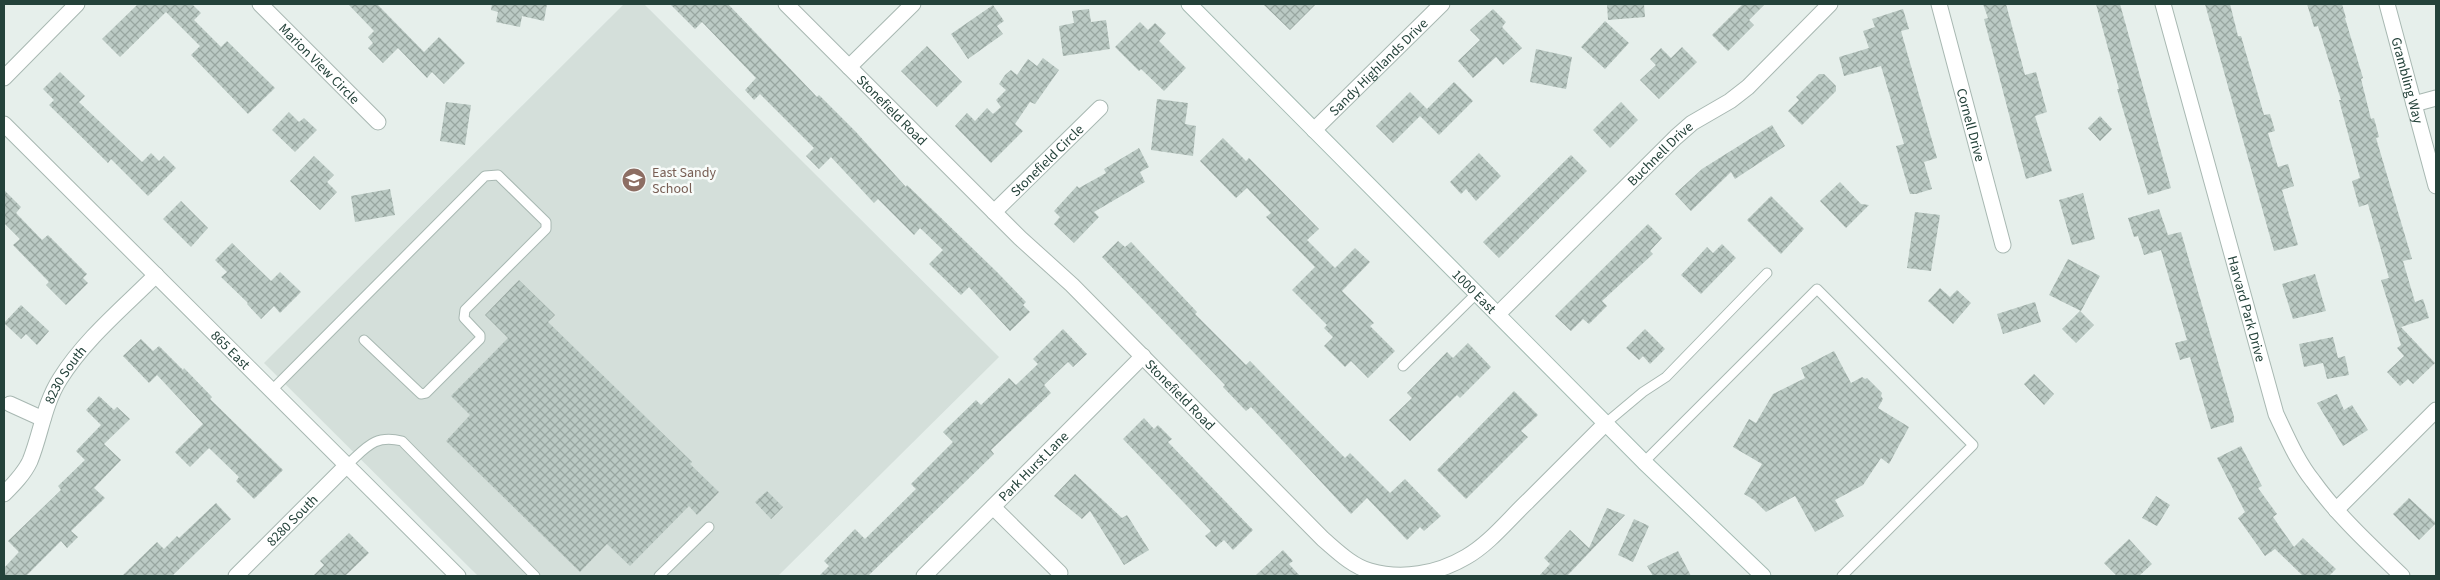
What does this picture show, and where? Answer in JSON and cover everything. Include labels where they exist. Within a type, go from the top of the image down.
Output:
[{"type":"street","points":[[4,78],[77,4]]},
{"type":"street","name":"Marion View Circle","points":[[260,4],[378,122]]},
{"type":"street","name":"Stonefield Road","points":[[786,4],[994,212],[1072,285],[1323,539],[1366,574],[1415,575],[1441,569],[1466,557],[1489,539],[1606,423]]},
{"type":"street","points":[[849,67],[913,4]]},
{"type":"street","name":"1000 East","points":[[1189,4],[1644,462],[1763,576]]},
{"type":"street","name":"Sandy Highlands Drive","points":[[1314,130],[1442,4]]},
{"type":"street","name":"Buchnell Drive","points":[[1498,314],[1676,137],[1692,123],[1730,101],[1748,87],[1830,4]]},
{"type":"street","name":"Cornell Drive","points":[[1939,4],[2003,245]]},
{"type":"street","name":"Harvard Park Drive","points":[[2163,4],[2276,414],[2292,449],[2312,481],[2336,510],[2402,576]]},
{"type":"street","name":"Grambling Way","points":[[2387,4],[2436,186]]},
{"type":"street","points":[[2414,104],[2436,98]]},
{"type":"street","name":"Stonefield Circle","points":[[994,212],[1100,108]]},
{"type":"street","name":"865 East","points":[[4,124],[458,576]]},
{"type":"street","name":"8230 South","points":[[4,494],[16,482],[30,462],[43,418],[59,380],[81,350],[156,275]]},
{"type":"street","name":"Park Hurst Lane","points":[[924,576],[1143,356]]},
{"type":"street","points":[[10,404],[43,418]]},
{"type":"street","points":[[2336,510],[2436,410]]},
{"type":"street","name":"8280 South","points":[[236,576],[347,465]]},
{"type":"street","points":[[993,507],[1060,573]]},
{"type":"lane","points":[[272,390],[485,176],[498,175],[546,222],[546,229],[465,310],[464,318],[480,335],[480,339],[426,392],[421,394],[364,340]]},
{"type":"lane","points":[[1606,423],[1643,392],[1666,377],[1767,273]]},
{"type":"lane","points":[[1644,462],[1817,289],[1973,445],[1842,576]]},
{"type":"lane","points":[[1403,366],[1477,294]]},
{"type":"lane","points":[[347,465],[379,439],[402,440],[535,576]]},
{"type":"lane","points":[[659,576],[709,527]]},
{"type":"shaded area","name":"East Sandy School","points":[[624,4],[644,4],[999,357],[778,576],[478,576],[264,363]]},
{"type":"building","points":[[138,4],[192,4],[201,13],[194,20],[221,47],[227,41],[275,88],[248,114],[191,55],[200,46],[166,12],[120,57],[102,39]]},
{"type":"building","points":[[348,4],[377,4],[424,52],[439,37],[465,63],[444,84],[432,72],[427,78],[398,48],[383,63],[368,48],[373,43],[368,37],[374,31]]},
{"type":"building","points":[[492,4],[547,4],[544,21],[522,16],[520,27],[496,22],[498,12],[491,10]]},
{"type":"building","points":[[670,4],[728,4],[817,97],[819,95],[856,132],[906,187],[907,185],[997,272],[1026,302],[1023,305],[1030,312],[1010,331],[969,287],[961,295],[929,264],[943,250],[920,228],[914,235],[878,199],[874,203],[831,157],[819,169],[806,156],[814,148],[760,94],[754,100],[745,90],[756,78],[702,22],[695,29]]},
{"type":"building","points":[[1263,4],[1316,4],[1290,30]]},
{"type":"building","points":[[1607,4],[1644,4],[1645,17],[1608,20]]},
{"type":"building","points":[[1743,4],[1765,4],[1749,20],[1754,25],[1728,51],[1712,35]]},
{"type":"building","points":[[1983,4],[2006,4],[2025,75],[2036,72],[2047,112],[2035,116],[2052,171],[2026,179],[1984,19],[1988,18]]},
{"type":"building","points":[[2096,4],[2120,4],[2171,188],[2148,195],[2117,89],[2119,89]]},
{"type":"building","points":[[2205,4],[2230,4],[2238,36],[2241,36],[2264,115],[2270,114],[2275,131],[2268,133],[2278,167],[2288,164],[2294,186],[2282,190],[2298,245],[2274,251]]},
{"type":"building","points":[[2307,4],[2342,4],[2363,78],[2361,79],[2371,119],[2374,118],[2379,137],[2376,138],[2412,259],[2403,261],[2415,302],[2423,299],[2429,318],[2401,327],[2435,363],[2413,384],[2408,379],[2400,386],[2387,372],[2404,356],[2397,348],[2401,345],[2381,280],[2389,278],[2368,204],[2359,207],[2352,181],[2360,178],[2339,100],[2341,100],[2318,26],[2314,27]]},
{"type":"building","points":[[993,5],[1004,21],[997,26],[1003,34],[968,59],[951,34]]},
{"type":"building","points":[[1089,9],[1091,22],[1106,20],[1110,49],[1063,56],[1059,26],[1074,23],[1072,11]]},
{"type":"building","points":[[1493,9],[1506,22],[1502,27],[1522,48],[1503,65],[1496,57],[1473,78],[1458,61],[1480,40],[1470,30]]},
{"type":"building","points":[[1903,9],[1909,29],[1901,31],[1937,158],[1924,162],[1932,189],[1916,194],[1910,194],[1896,146],[1904,144],[1881,66],[1844,76],[1839,57],[1869,48],[1863,31],[1875,27],[1872,19]]},
{"type":"building","points":[[1605,21],[1629,43],[1605,69],[1581,47]]},
{"type":"building","points":[[1140,22],[1148,30],[1155,23],[1166,33],[1159,41],[1186,68],[1164,91],[1141,69],[1139,71],[1115,47]]},
{"type":"building","points":[[927,46],[962,82],[937,107],[901,71]]},
{"type":"building","points":[[1682,47],[1697,62],[1659,99],[1640,80],[1656,65],[1650,59],[1661,48],[1671,58]]},
{"type":"building","points":[[1536,49],[1572,57],[1566,89],[1530,82]]},
{"type":"building","points":[[1043,58],[1059,70],[1035,104],[1030,102],[1015,124],[1023,131],[991,163],[955,126],[967,113],[975,121],[987,108],[993,114],[1001,107],[996,100],[1006,90],[999,84],[1005,75],[1011,70],[1017,75],[1028,59],[1037,66]]},
{"type":"building","points":[[60,72],[85,96],[79,102],[142,162],[151,153],[159,161],[164,156],[176,168],[148,196],[111,159],[108,163],[49,105],[54,100],[43,89]]},
{"type":"building","points":[[1819,74],[1824,74],[1836,86],[1836,91],[1802,125],[1788,111],[1799,100],[1796,97]]},
{"type":"building","points":[[1454,82],[1473,101],[1439,135],[1420,116],[1393,143],[1376,126],[1410,92],[1427,109]]},
{"type":"building","points":[[1157,99],[1188,103],[1185,124],[1196,126],[1193,156],[1151,150]]},
{"type":"building","points":[[446,102],[471,105],[465,145],[440,141]]},
{"type":"building","points":[[1621,102],[1638,120],[1610,148],[1593,130]]},
{"type":"building","points":[[289,112],[299,122],[304,118],[317,130],[295,152],[272,130]]},
{"type":"building","points":[[2100,116],[2112,129],[2100,141],[2088,128]]},
{"type":"building","points":[[1772,125],[1785,146],[1735,179],[1731,172],[1691,211],[1675,194],[1702,169]]},
{"type":"building","points":[[1223,138],[1246,161],[1249,158],[1319,229],[1307,240],[1335,268],[1355,248],[1370,262],[1342,291],[1374,323],[1370,326],[1395,351],[1368,378],[1351,361],[1345,367],[1324,346],[1333,337],[1324,328],[1327,325],[1292,290],[1315,267],[1266,217],[1271,213],[1247,188],[1236,198],[1200,161]]},
{"type":"building","points":[[1139,148],[1149,167],[1140,172],[1145,182],[1094,212],[1099,217],[1074,243],[1054,224],[1060,217],[1054,211],[1077,186],[1079,188],[1106,173],[1104,169]]},
{"type":"building","points":[[1479,153],[1501,176],[1476,201],[1466,189],[1461,194],[1450,182]]},
{"type":"building","points":[[1571,155],[1587,171],[1499,258],[1483,242]]},
{"type":"building","points":[[314,156],[334,175],[327,182],[337,192],[320,210],[290,181]]},
{"type":"building","points":[[1840,182],[1861,204],[1869,205],[1846,228],[1820,201]]},
{"type":"building","points":[[390,189],[395,215],[355,222],[351,196]]},
{"type":"building","points":[[4,190],[21,207],[16,213],[42,240],[48,235],[87,274],[83,278],[88,283],[66,305],[46,285],[49,282],[13,245],[20,239],[4,225]]},
{"type":"building","points":[[2083,193],[2095,239],[2072,245],[2059,200]]},
{"type":"building","points":[[1771,196],[1804,229],[1781,254],[1747,220]]},
{"type":"building","points":[[181,201],[208,228],[191,247],[163,219]]},
{"type":"building","points":[[2159,209],[2168,235],[2181,232],[2234,417],[2234,422],[2211,429],[2190,357],[2180,360],[2175,343],[2187,340],[2161,250],[2144,255],[2138,236],[2134,237],[2128,218]]},
{"type":"building","points":[[1915,212],[1940,215],[1931,271],[1907,268]]},
{"type":"building","points":[[1648,224],[1662,238],[1650,251],[1653,254],[1602,301],[1607,306],[1589,324],[1583,319],[1571,331],[1555,316]]},
{"type":"building","points":[[1118,241],[1125,247],[1131,242],[1197,312],[1195,314],[1246,365],[1250,361],[1345,458],[1350,453],[1390,493],[1405,479],[1441,516],[1424,531],[1420,527],[1407,540],[1367,498],[1351,514],[1251,407],[1246,411],[1223,387],[1225,385],[1102,257]]},
{"type":"building","points":[[232,243],[271,281],[280,272],[301,292],[280,313],[274,306],[261,319],[248,303],[221,277],[227,272],[215,260]]},
{"type":"building","points":[[1722,244],[1736,258],[1701,294],[1681,275],[1707,247],[1713,253]]},
{"type":"building","points":[[2068,259],[2100,276],[2081,311],[2049,295]]},
{"type":"building","points":[[2315,274],[2326,311],[2293,319],[2282,284]]},
{"type":"building","points":[[519,280],[555,315],[548,322],[692,462],[690,464],[719,492],[697,515],[689,506],[630,566],[607,544],[580,572],[446,441],[470,415],[451,396],[508,338],[485,315]]},
{"type":"building","points":[[1940,288],[1950,297],[1957,290],[1971,303],[1953,324],[1928,301]]},
{"type":"building","points":[[2035,302],[2041,322],[2003,334],[1997,314]]},
{"type":"building","points":[[21,305],[49,331],[37,345],[26,334],[21,339],[4,323]]},
{"type":"building","points":[[2080,311],[2094,325],[2076,343],[2062,329]]},
{"type":"building","points":[[1063,329],[1087,354],[1073,367],[1068,362],[1044,385],[1051,393],[991,450],[994,454],[868,576],[819,576],[829,566],[824,561],[855,529],[865,539],[916,489],[911,484],[953,442],[943,432],[976,400],[981,405],[1009,378],[1016,385],[1038,364],[1033,359]]},
{"type":"building","points":[[1645,329],[1665,349],[1650,364],[1643,356],[1639,360],[1626,348]]},
{"type":"building","points":[[2333,337],[2338,358],[2345,356],[2349,375],[2327,379],[2323,363],[2304,367],[2299,344]]},
{"type":"building","points":[[141,339],[153,351],[159,346],[183,370],[184,368],[212,397],[210,399],[283,470],[254,499],[236,481],[239,477],[209,448],[190,467],[175,452],[203,424],[157,375],[149,383],[123,356]]},
{"type":"building","points":[[1468,343],[1491,367],[1460,398],[1457,395],[1410,441],[1389,420],[1412,398],[1407,393],[1447,352],[1453,358]]},
{"type":"building","points":[[1834,351],[1851,383],[1862,377],[1867,378],[1882,393],[1883,399],[1878,408],[1909,427],[1889,464],[1881,458],[1863,485],[1835,500],[1844,516],[1815,532],[1795,496],[1766,512],[1754,500],[1744,494],[1762,464],[1733,447],[1749,419],[1756,423],[1773,394],[1805,378],[1801,368]]},
{"type":"building","points":[[2034,374],[2054,394],[2044,405],[2024,384]]},
{"type":"building","points":[[1514,391],[1538,415],[1521,431],[1528,437],[1466,499],[1437,470]]},
{"type":"building","points":[[2337,394],[2344,410],[2352,405],[2368,430],[2343,446],[2317,403]]},
{"type":"building","points":[[99,396],[114,410],[117,407],[130,419],[104,444],[121,460],[94,488],[105,498],[71,531],[78,537],[67,548],[61,541],[26,576],[4,576],[4,568],[19,552],[8,541],[61,490],[58,486],[85,460],[76,451],[101,425],[86,410]]},
{"type":"building","points":[[1144,418],[1154,429],[1158,425],[1172,439],[1168,442],[1253,530],[1233,550],[1224,540],[1216,547],[1205,536],[1211,531],[1123,439]]},
{"type":"building","points":[[2241,446],[2262,486],[2258,488],[2277,514],[2273,517],[2294,547],[2303,538],[2336,569],[2329,576],[2303,576],[2275,549],[2265,556],[2238,518],[2245,512],[2217,458]]},
{"type":"building","points":[[1075,474],[1122,518],[1127,515],[1149,550],[1124,565],[1090,511],[1082,519],[1054,496]]},
{"type":"building","points":[[767,491],[783,507],[771,519],[755,502]]},
{"type":"building","points":[[2156,496],[2170,505],[2157,526],[2142,518]]},
{"type":"building","points":[[2409,498],[2436,523],[2419,540],[2393,514]]},
{"type":"building","points":[[216,503],[231,519],[172,576],[122,576],[157,542],[164,549],[177,536],[179,538]]},
{"type":"building","points":[[1607,508],[1625,515],[1567,576],[1539,576],[1550,564],[1544,558],[1570,530],[1589,548]]},
{"type":"building","points":[[1634,519],[1649,526],[1633,562],[1618,555]]},
{"type":"building","points":[[349,533],[369,553],[345,576],[313,576],[324,565],[320,561]]},
{"type":"building","points":[[2129,539],[2152,564],[2139,576],[2117,576],[2104,563]]},
{"type":"building","points":[[1283,550],[1293,561],[1289,564],[1300,576],[1255,576]]},
{"type":"building","points":[[1678,551],[1691,576],[1653,576],[1647,566]]},
{"type":"place","name":"East Sandy School","points":[[634,180]]}]
